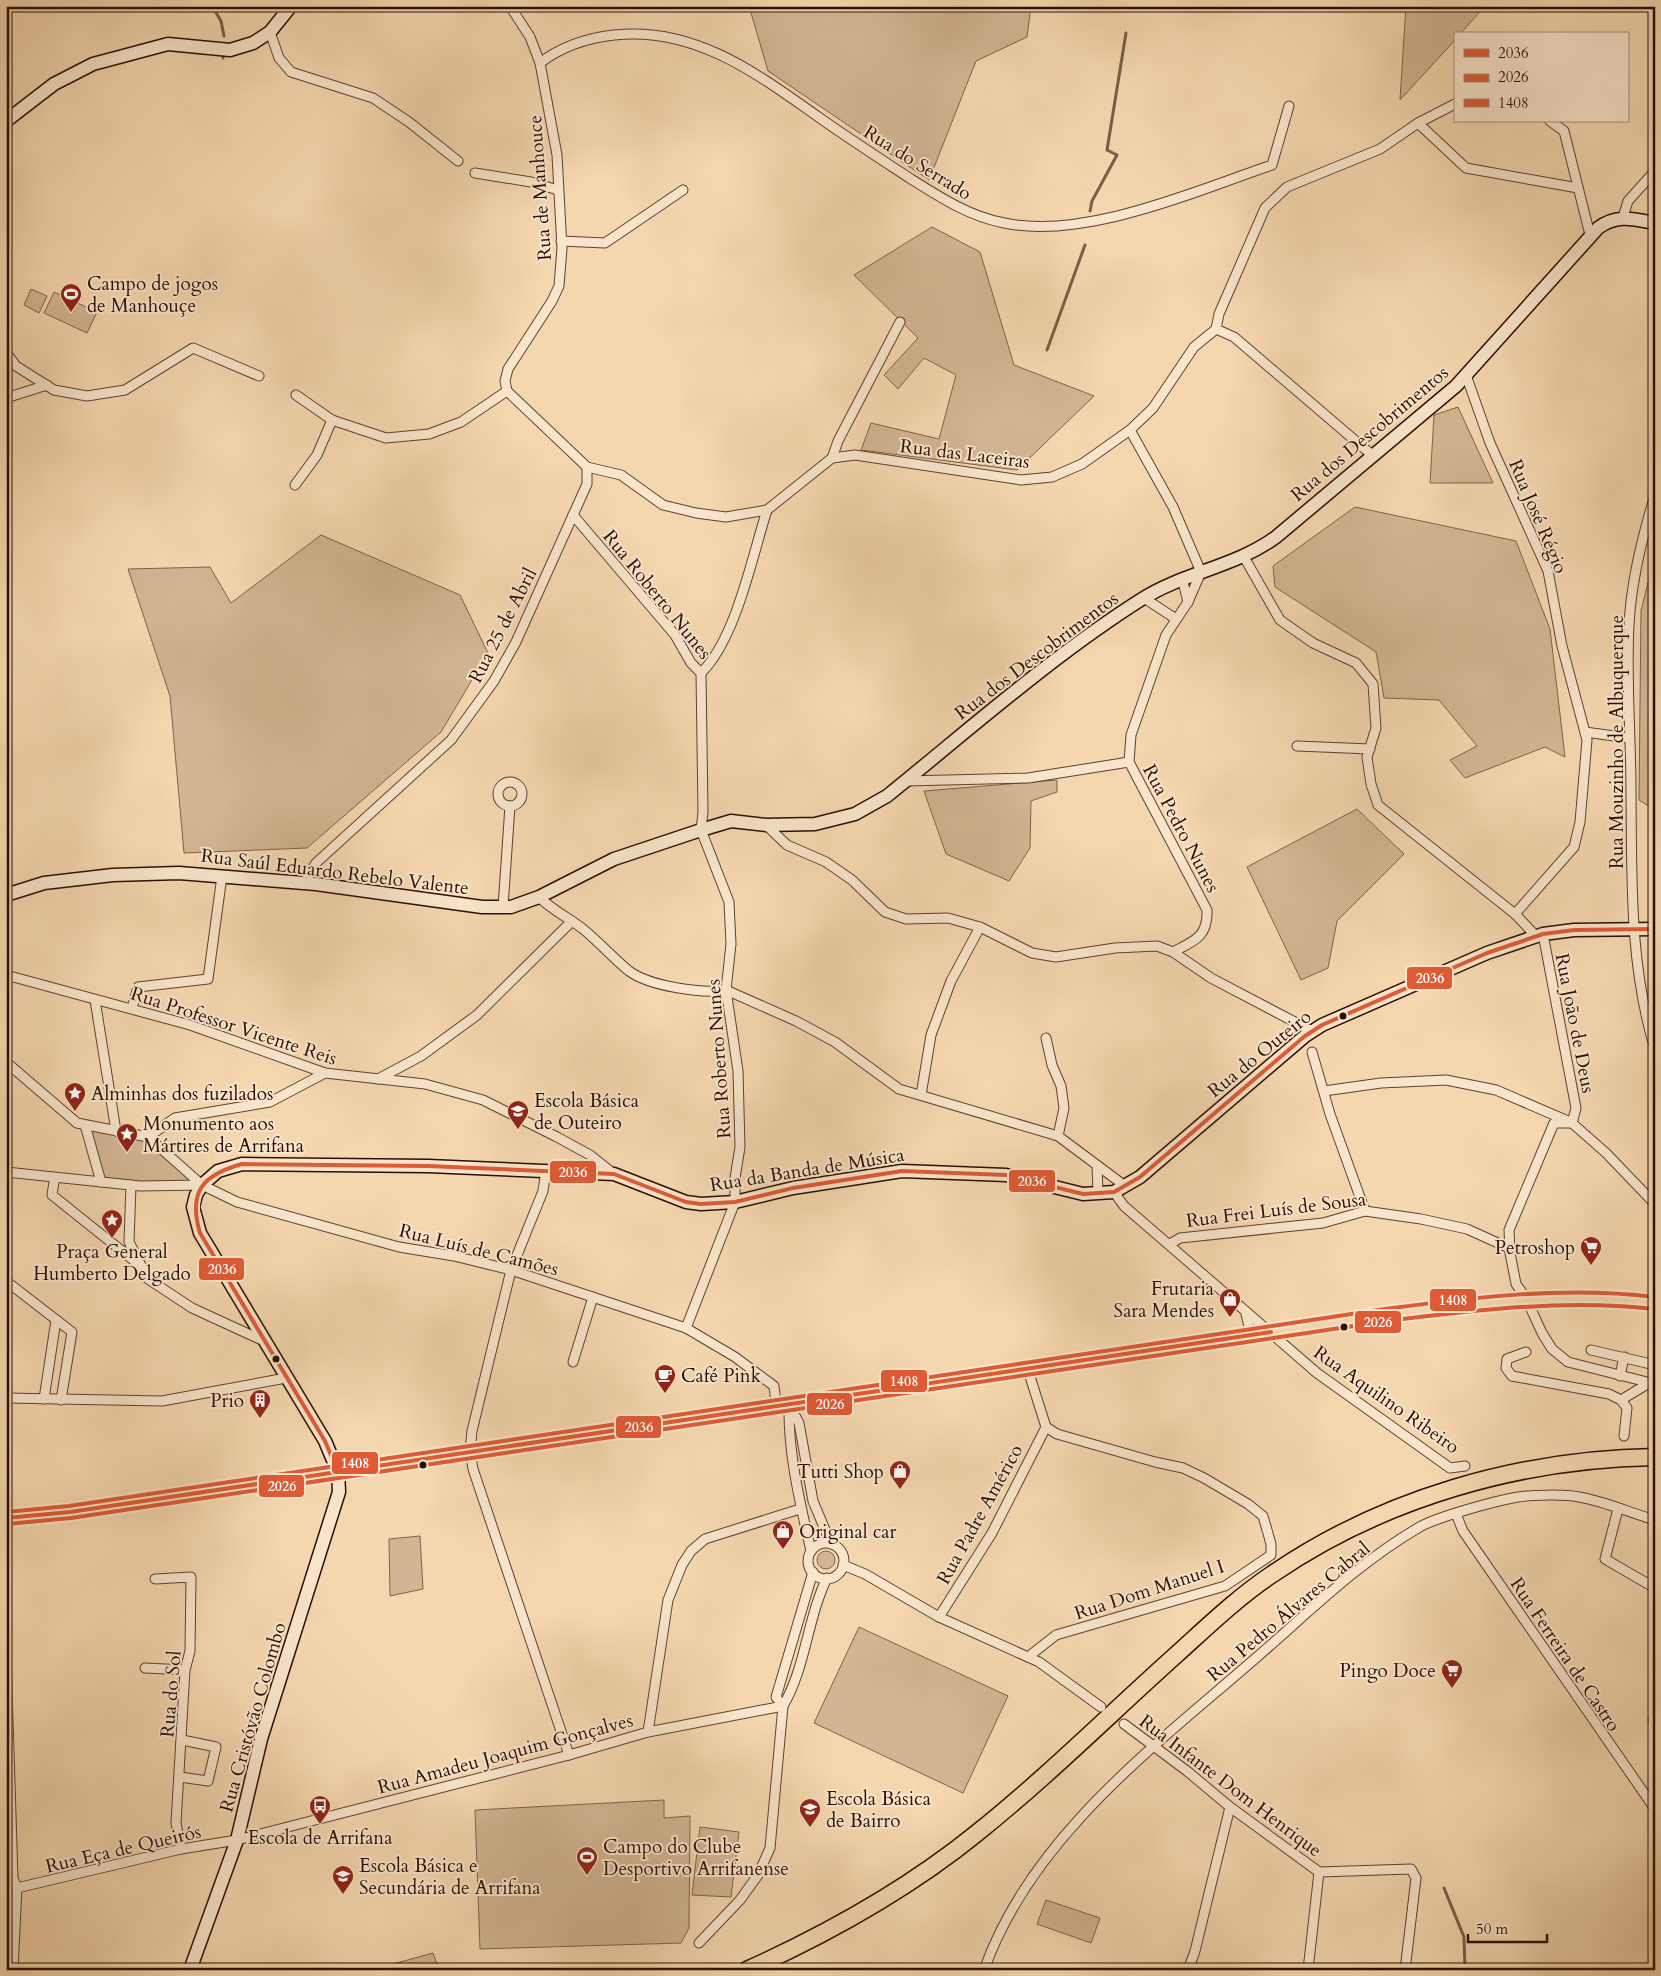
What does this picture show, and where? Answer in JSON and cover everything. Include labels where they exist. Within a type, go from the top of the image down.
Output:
[{"type":"highway","points":[[748,1970],[785,1953],[899,1890],[976,1834],[1049,1773],[1222,1614],[1270,1576],[1310,1551],[1349,1529],[1421,1498],[1488,1478],[1557,1463],[1608,1458],[1655,1457]]},
{"type":"highway","points":[[765,1970],[848,1929],[896,1900],[981,1839],[1054,1778],[1226,1620],[1314,1558],[1352,1536],[1415,1510],[1490,1485],[1559,1470],[1609,1464],[1655,1464]]},
{"type":"main road","points":[[6,1518],[70,1512],[1386,1314],[1526,1298],[1570,1296],[1626,1299],[1655,1303]]},
{"type":"street","points":[[6,121],[54,84],[94,64],[168,44],[230,50],[253,43],[270,32],[291,6]]},
{"type":"street","name":"Rua de Manhouce","points":[[507,391],[505,381],[508,369],[552,301],[559,286],[561,241],[555,146],[540,63],[530,37],[510,6]]},
{"type":"street","points":[[1652,6],[1655,12]]},
{"type":"street","points":[[270,32],[279,58],[291,72],[373,98],[409,122],[458,161]]},
{"type":"street","name":"Rua do Serrado","points":[[540,63],[572,45],[603,36],[653,34],[692,42],[715,51],[743,66],[853,141],[960,208],[990,220],[1038,227],[1080,223],[1142,208],[1272,165],[1289,106]]},
{"type":"street","points":[[1372,455],[1234,337],[1216,329],[1219,314],[1265,208],[1276,195],[1287,188],[1380,149],[1418,123],[1454,105]]},
{"type":"street","points":[[1551,122],[1564,131],[1590,235]]},
{"type":"street","points":[[1418,123],[1466,168],[1578,188]]},
{"type":"street","points":[[1655,172],[1628,201],[1624,217],[1655,223]]},
{"type":"street","points":[[475,173],[531,182],[558,190]]},
{"type":"street","points":[[561,241],[605,243],[683,190]]},
{"type":"street","name":"Rua dos Descobrimentos","points":[[539,898],[614,859],[731,821],[766,825],[815,824],[854,814],[887,796],[1092,632],[1144,598],[1182,578],[1244,557],[1276,537],[1372,455],[1446,396],[1590,235],[1605,222],[1624,217]]},
{"type":"street","points":[[296,395],[332,420],[386,438],[429,434],[461,422],[507,391],[579,457],[586,467],[621,475],[663,505],[696,513],[726,517],[766,510],[832,458],[838,441],[900,322]]},
{"type":"street","name":"Rua das Laceiras","points":[[832,458],[855,455],[1021,480],[1052,477],[1082,464],[1130,430],[1153,408],[1194,348],[1216,329]]},
{"type":"street","points":[[6,352],[16,366],[54,390],[87,396],[125,390],[193,348],[259,376]]},
{"type":"street","name":"Rua José Régio","points":[[1466,375],[1490,443],[1548,571],[1562,646],[1587,740],[1580,822],[1574,846],[1515,914]]},
{"type":"street","points":[[6,398],[47,386]]},
{"type":"street","points":[[295,485],[317,456],[332,420]]},
{"type":"street","points":[[1130,430],[1173,507],[1201,572]]},
{"type":"street","name":"Rua 25 de Abril","points":[[304,883],[316,863],[451,740],[494,681],[516,642],[587,484],[586,467]]},
{"type":"street","name":"Rua Mouzinho de Albuquerque","points":[[1655,495],[1642,538],[1629,623],[1629,738],[1634,931],[1645,1016],[1655,1049]]},
{"type":"street","points":[[701,673],[714,660],[731,623],[766,510]]},
{"type":"street","name":"Rua Roberto Nunes","points":[[573,515],[675,635],[691,663],[701,673],[703,812],[701,830],[729,902],[732,944],[726,990],[738,1071],[740,1147],[735,1178],[735,1202]]},
{"type":"street","points":[[1244,557],[1280,620],[1313,644],[1356,663],[1372,684],[1376,728],[1367,757],[1371,784],[1378,805],[1539,935]]},
{"type":"street","name":"Rua Pedro Nunes","points":[[1173,952],[1197,939],[1208,924],[1207,910],[1129,762],[1131,735],[1166,635],[1188,602],[1201,572]]},
{"type":"street","points":[[1182,578],[1188,602]]},
{"type":"street","points":[[1144,598],[1176,619]]},
{"type":"street","points":[[1585,732],[1629,738]]},
{"type":"street","points":[[1297,746],[1370,749]]},
{"type":"street","points":[[906,780],[1028,778],[1129,762]]},
{"type":"street","points":[[503,907],[510,806]]},
{"type":"street","points":[[766,825],[787,845],[826,862],[852,880],[885,912],[906,919],[948,918],[980,927],[1032,953],[1056,956],[1115,948],[1157,946],[1173,952],[1211,978],[1312,1031]]},
{"type":"street","name":"Rua Saúl Eduardo Rebelo Valente","points":[[6,895],[44,883],[114,875],[179,872],[304,883],[482,907],[512,907],[539,898]]},
{"type":"street","points":[[132,1008],[138,987],[208,979],[222,876]]},
{"type":"street","points":[[539,898],[572,921],[631,972],[670,986],[710,993],[726,990],[804,1025],[835,1042],[899,1089],[1058,1136],[1064,1108],[1060,1086],[1052,1065],[1046,1038]]},
{"type":"street","points":[[378,1079],[421,1056],[477,1015],[572,921]]},
{"type":"street","points":[[921,1095],[930,1036],[951,981],[980,927]]},
{"type":"street","name":"Rua do Outeiro","points":[[1119,1189],[1145,1172],[1312,1031],[1356,1009],[1486,953],[1539,935],[1574,930],[1634,931],[1655,929]]},
{"type":"street","name":"Rua João de Deus","points":[[1539,935],[1576,1108],[1572,1123]]},
{"type":"street","name":"Rua Professor Vicente Reis","points":[[6,975],[94,1000],[132,1008],[198,1028],[325,1073],[425,1084],[482,1100],[558,1137],[590,1156],[614,1174]]},
{"type":"street","points":[[94,1000],[116,1131]]},
{"type":"street","points":[[1312,1052],[1364,1211]]},
{"type":"street","points":[[6,1062],[77,1123],[148,1137],[202,1185]]},
{"type":"street","points":[[148,1137],[175,1118],[270,1102],[325,1073]]},
{"type":"street","points":[[1324,1091],[1380,1083],[1446,1080],[1496,1090],[1572,1123],[1606,1153],[1655,1204]]},
{"type":"street","points":[[1572,1123],[1554,1123],[1508,1230],[1509,1248],[1516,1284],[1526,1298],[1542,1333],[1552,1349],[1568,1362],[1652,1384]]},
{"type":"street","points":[[85,1125],[101,1182]]},
{"type":"street","name":"Rua Aquilino Ribeiro","points":[[1058,1136],[1097,1166],[1119,1189],[1124,1206],[1170,1244],[1246,1314],[1271,1332],[1318,1373],[1450,1468],[1465,1466]]},
{"type":"street","name":"Rua da Banda de Música","points":[[202,1185],[218,1172],[242,1164],[324,1163],[614,1174],[686,1202],[735,1202],[793,1188],[902,1171],[1006,1175],[1083,1194],[1098,1194],[1119,1189]]},
{"type":"street","points":[[1097,1166],[1098,1194]]},
{"type":"street","points":[[546,1170],[543,1191],[511,1270],[472,1431],[470,1451],[473,1469],[569,1755]]},
{"type":"street","points":[[6,1172],[131,1185],[202,1185]]},
{"type":"street","points":[[54,1182],[52,1195],[139,1265]]},
{"type":"street","points":[[131,1185],[129,1242],[148,1280],[192,1308],[264,1341]]},
{"type":"street","points":[[202,1185],[196,1194],[193,1208],[200,1233],[325,1441],[338,1472]]},
{"type":"street","name":"Rua Luís de Camões","points":[[202,1185],[237,1202],[399,1247],[454,1256],[511,1270],[686,1328],[734,1357],[774,1386],[782,1404]]},
{"type":"street","points":[[686,1328],[735,1202]]},
{"type":"street","name":"Rua Frei Luís de Sousa","points":[[1170,1244],[1180,1238],[1323,1223],[1364,1211],[1421,1219],[1466,1229],[1509,1248]]},
{"type":"street","points":[[6,1281],[72,1332],[62,1400]]},
{"type":"street","points":[[573,1362],[594,1297]]},
{"type":"street","points":[[1246,1314],[1251,1335]]},
{"type":"street","points":[[44,1399],[56,1320]]},
{"type":"street","points":[[1591,1350],[1655,1365]]},
{"type":"street","points":[[1526,1352],[1507,1359],[1506,1368],[1512,1376],[1609,1394],[1621,1400],[1627,1408],[1624,1436]]},
{"type":"street","points":[[1620,1376],[1624,1357]]},
{"type":"street","points":[[1027,1367],[1046,1427]]},
{"type":"street","points":[[6,1398],[162,1401],[286,1378]]},
{"type":"street","points":[[1621,1400],[1652,1384]]},
{"type":"street","points":[[782,1404],[788,1429],[800,1509],[811,1551],[809,1562],[813,1572],[822,1578],[838,1574],[843,1565],[843,1554],[836,1546],[820,1544],[811,1551]]},
{"type":"street","points":[[782,1404],[799,1423],[813,1501],[831,1544]]},
{"type":"street","name":"Rua Padre Américo","points":[[939,1617],[992,1533],[1046,1427]]},
{"type":"street","name":"Rua Dom Manuel I","points":[[1028,1657],[1056,1635],[1225,1586],[1271,1555],[1271,1544],[1263,1516],[1248,1504],[1204,1478],[1183,1468],[1155,1462],[1057,1434],[1046,1427]]},
{"type":"street","name":"Rua Cristóvão Colombo","points":[[190,1970],[238,1840],[260,1739],[339,1492],[338,1472]]},
{"type":"street","name":"Rua Pedro Álvares Cabral","points":[[984,1970],[994,1942],[1035,1872],[1066,1832],[1155,1746],[1364,1563],[1419,1527],[1456,1514],[1518,1497],[1579,1497],[1655,1520]]},
{"type":"street","points":[[648,1732],[668,1600],[674,1580],[691,1551],[704,1539],[800,1509]]},
{"type":"street","points":[[1618,1509],[1605,1559],[1655,1588]]},
{"type":"street","name":"Rua Ferreira de Castro","points":[[1456,1514],[1463,1531],[1655,1809]]},
{"type":"street","points":[[843,1565],[865,1574],[939,1617],[1039,1662],[1101,1707]]},
{"type":"street","points":[[783,1706],[776,1697],[813,1572]]},
{"type":"street","name":"Rua do Sol","points":[[155,1579],[191,1577],[190,1651],[185,1670],[176,1823],[181,1850]]},
{"type":"street","points":[[699,1942],[740,1900],[758,1875],[770,1848],[783,1706],[792,1691],[818,1599],[828,1578]]},
{"type":"street","points":[[6,1656],[13,1878],[17,1888],[13,1970]]},
{"type":"street","points":[[145,1668],[185,1670]]},
{"type":"street","name":"Rua Amadeu Joaquim Gonçalves","points":[[238,1840],[569,1755],[648,1732],[783,1706]]},
{"type":"street","name":"Rua Infante Dom Henrique","points":[[1124,1724],[1155,1746],[1230,1808],[1319,1872]]},
{"type":"street","points":[[180,1778],[208,1781],[216,1747],[182,1740]]},
{"type":"street","points":[[1188,1970],[1195,1951],[1230,1808]]},
{"type":"street","name":"Rua Eça de Queirós","points":[[17,1888],[181,1850],[238,1840]]},
{"type":"street","points":[[1308,1970],[1319,1872],[1411,1869],[1416,1878],[1405,1970]]},
{"type":"street","points":[[6,1884],[17,1888]]},
{"type":"street","points":[[1652,1970],[1655,1954]]},
{"type":"shaded area","points":[[749,6],[1031,6],[1027,37],[976,61],[929,180],[768,71]]},
{"type":"shaded area","points":[[1406,6],[1485,6],[1462,32],[1454,32],[1454,41],[1400,100]]},
{"type":"shaded area","points":[[932,227],[980,252],[1014,365],[1094,396],[1017,470],[861,450],[871,423],[939,439],[956,375],[924,358],[898,389],[884,375],[918,338],[854,275]]},
{"type":"shaded area","points":[[31,289],[47,296],[39,313],[24,305]]},
{"type":"shaded area","name":"Campo de jogos de Manhouçe","points":[[54,292],[97,312],[87,333],[44,313]]},
{"type":"shaded area","points":[[1458,407],[1493,483],[1430,483],[1434,415]]},
{"type":"shaded area","points":[[1355,507],[1516,541],[1550,629],[1565,757],[1545,747],[1465,778],[1450,760],[1477,746],[1439,700],[1384,698],[1376,652],[1275,587],[1273,566]]},
{"type":"shaded area","points":[[321,535],[460,595],[488,653],[441,732],[307,848],[184,853],[170,696],[128,569],[210,567],[231,603]]},
{"type":"shaded area","points":[[1655,554],[1655,810],[1639,800],[1641,611]]},
{"type":"shaded area","points":[[1057,780],[1057,792],[1031,801],[1030,848],[1009,881],[946,854],[924,791]]},
{"type":"shaded area","points":[[1357,809],[1404,854],[1337,921],[1328,968],[1301,980],[1247,867]]},
{"type":"shaded area","points":[[89,1128],[147,1140],[194,1180],[145,1183],[102,1179]]},
{"type":"shaded area","points":[[420,1536],[423,1589],[390,1596],[389,1539]]},
{"type":"shaded area","points":[[826,1551],[832,1554],[835,1560],[832,1566],[826,1569],[820,1566],[817,1560],[820,1554]]},
{"type":"shaded area","points":[[859,1627],[1008,1696],[963,1793],[814,1723]]},
{"type":"shaded area","name":"Campo do Clube Desportivo Arrifanense","points":[[664,1800],[664,1818],[690,1816],[689,1928],[681,1943],[480,1949],[475,1810]]},
{"type":"shaded area","points":[[700,1827],[739,1832],[731,1897],[692,1895]]},
{"type":"shaded area","points":[[1046,1900],[1100,1918],[1091,1943],[1037,1924]]},
{"type":"shaded area","points":[[433,1953],[439,1970],[371,1970]]},
{"type":"waterway","points":[[212,6],[221,21],[224,36]]},
{"type":"waterway","points":[[1090,211],[1092,201],[1117,155],[1107,150],[1126,33]]},
{"type":"waterway","points":[[1047,350],[1085,245]]},
{"type":"waterway","points":[[1444,1888],[1464,1937],[1465,1970]]},
{"type":"transit line","name":"2036","points":[[338,1472],[325,1441],[200,1233],[197,1219],[197,1196],[208,1180],[228,1168],[242,1164],[428,1166],[614,1174],[686,1202],[701,1204],[735,1202],[793,1188],[902,1171],[1006,1175],[1083,1194],[1114,1192],[1140,1177],[1305,1036],[1322,1025],[1487,953],[1543,934],[1574,930],[1655,929]]},
{"type":"transit line","name":"1408","points":[[6,1512],[69,1506],[1385,1309],[1520,1294],[1587,1293],[1655,1297]]},
{"type":"transit line","name":"2026","points":[[7,1524],[71,1518],[1387,1321],[1520,1307],[1587,1305],[1654,1309]]},
{"type":"transit line","name":"2036","points":[[6,1518],[70,1512],[1271,1332]]},
{"type":"place","name":"Campo de jogos de Manhouçe","points":[[71,313]]},
{"type":"place","name":"Alminhas dos fuzilados","points":[[75,1112]]},
{"type":"place","name":"Escola Básica de Outeiro","points":[[518,1130]]},
{"type":"place","name":"Monumento aos Mártires de Arrifana","points":[[127,1153]]},
{"type":"place","name":"Praça General Humberto Delgado","points":[[112,1239]]},
{"type":"place","name":"Petroshop","points":[[1591,1266]]},
{"type":"place","name":"Frutaria Sara Mendes","points":[[1230,1318]]},
{"type":"place","name":"Café Pink","points":[[665,1394]]},
{"type":"place","name":"Prio","points":[[260,1419]]},
{"type":"place","name":"Tutti Shop","points":[[900,1490]]},
{"type":"place","name":"Original car","points":[[783,1550]]},
{"type":"place","name":"Pingo Doce","points":[[1452,1689]]},
{"type":"place","name":"Escola de Arrifana","points":[[320,1825]]},
{"type":"place","name":"Escola Básica de Bairro","points":[[810,1828]]},
{"type":"place","name":"Campo do Clube Desportivo Arrifanense","points":[[587,1876]]},
{"type":"place","name":"Escola Básica e Secundária de Arrifana","points":[[343,1895]]}]
